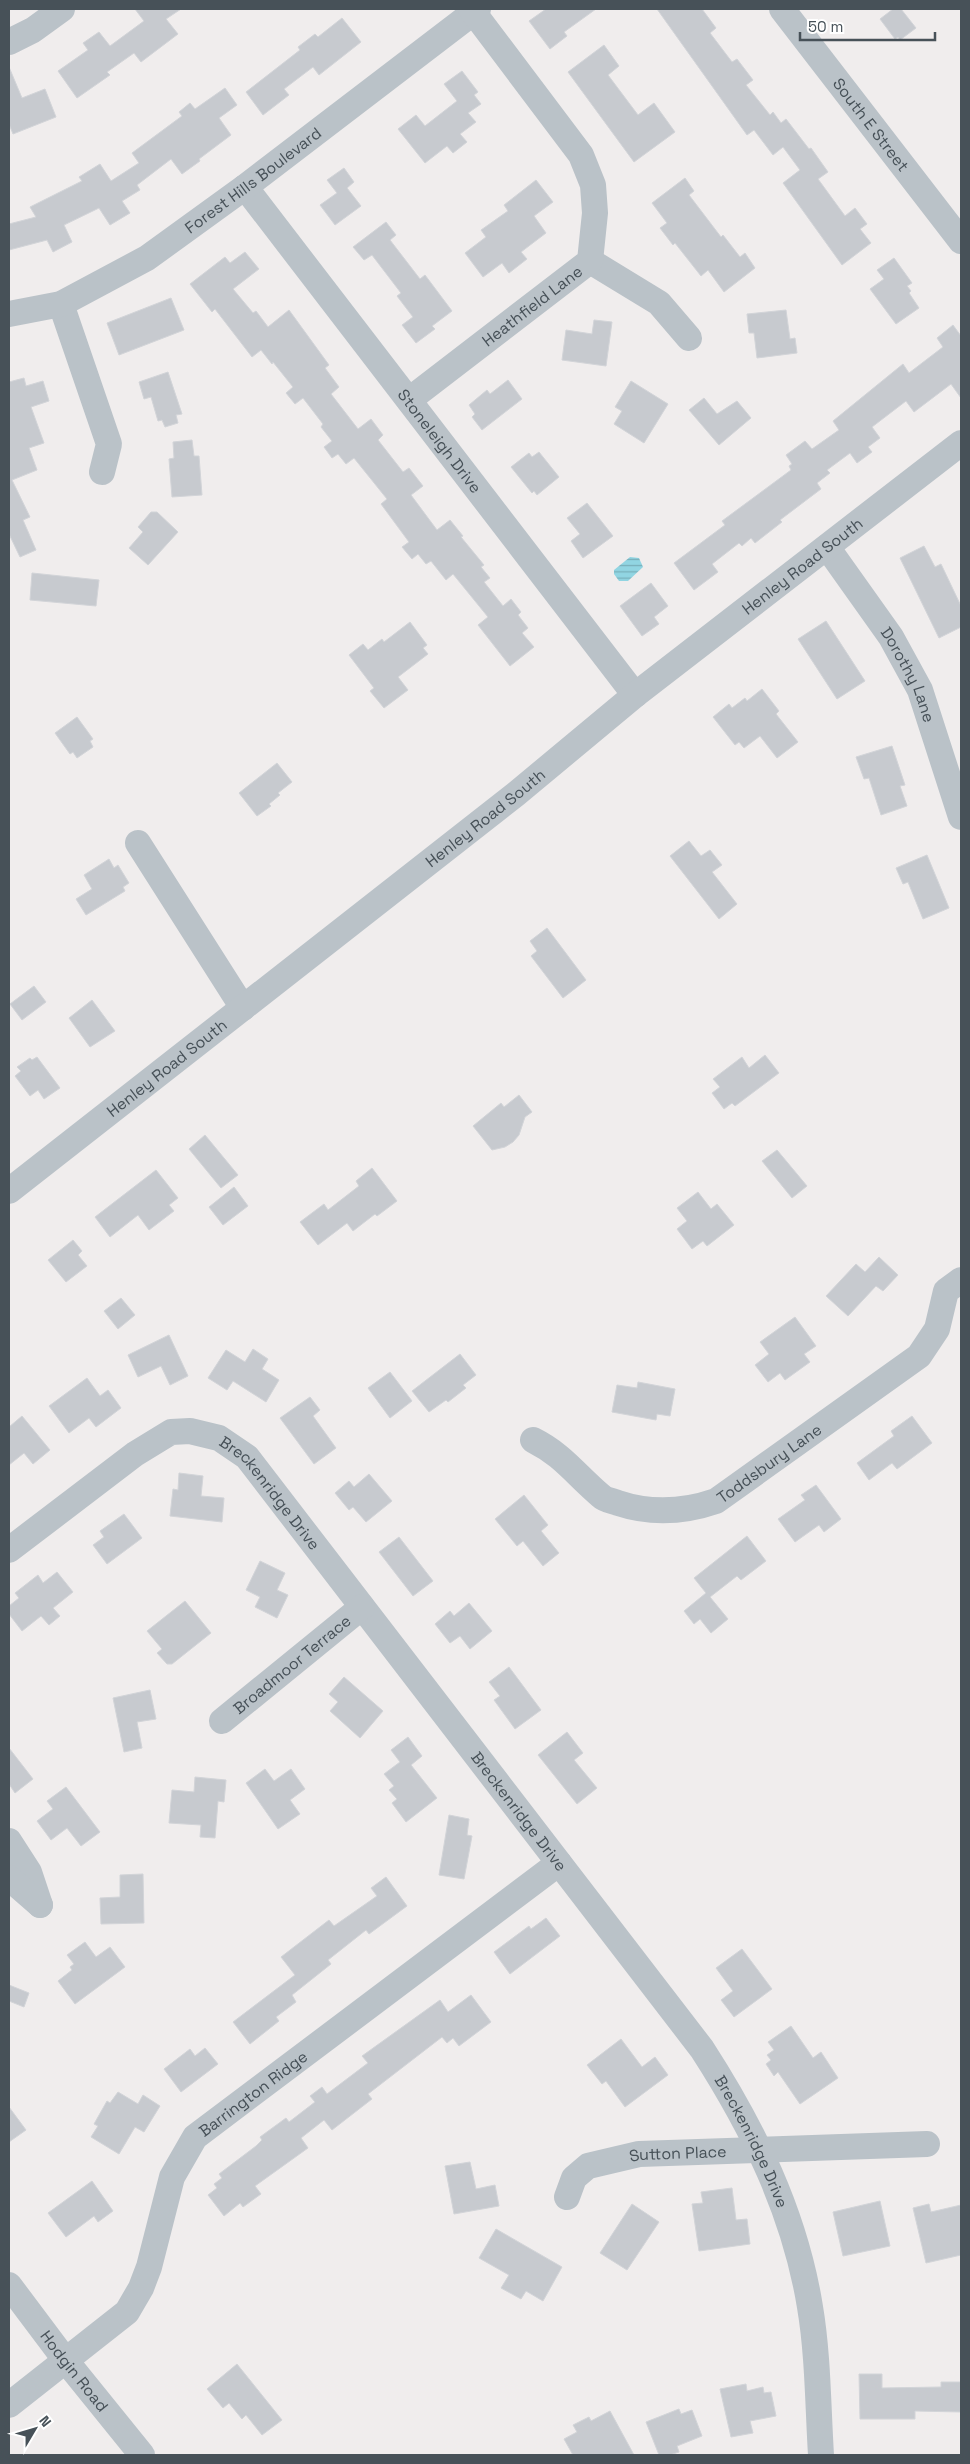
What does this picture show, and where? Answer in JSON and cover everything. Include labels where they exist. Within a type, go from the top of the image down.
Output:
[{"type":"street","points":[[9,42],[33,30],[62,9]]},
{"type":"street","name":"South E Street","points":[[782,9],[961,241]]},
{"type":"street","name":"Forest Hills Boulevard","points":[[9,314],[61,304],[147,258],[245,187],[474,10]]},
{"type":"street","name":"Heathfield Lane","points":[[409,400],[590,260],[595,213],[593,185],[580,155],[474,10]]},
{"type":"street","name":"Stoneleigh Drive","points":[[245,187],[635,695]]},
{"type":"street","points":[[590,260],[660,303],[690,338]]},
{"type":"street","points":[[61,304],[108,444],[102,472]]},
{"type":"street","name":"Henley Road South","points":[[9,1191],[516,794],[635,695],[961,444]]},
{"type":"street","name":"Dorothy Lane","points":[[827,547],[891,638],[920,690],[961,817]]},
{"type":"street","points":[[138,842],[243,1008]]},
{"type":"street","name":"Toddsbury Lane","points":[[533,1440],[552,1449],[603,1498],[628,1506],[666,1511],[701,1506],[716,1501],[918,1356],[937,1329],[946,1291],[961,1280]]},
{"type":"street","name":"Breckenridge Drive","points":[[9,1550],[153,1442],[172,1432],[204,1433],[219,1438],[247,1457],[702,2049],[731,2094],[760,2148],[780,2196],[807,2291],[821,2455]]},
{"type":"street","name":"Broadmoor Terrace","points":[[222,1721],[362,1607]]},
{"type":"street","points":[[9,1841],[29,1872],[40,1905],[9,1878]]},
{"type":"street","name":"Barrington Ridge","points":[[9,2405],[127,2312],[141,2288],[149,2267],[172,2177],[195,2136],[559,1863]]},
{"type":"street","name":"Sutton Place","points":[[567,2197],[574,2178],[588,2166],[614,2158],[660,2152],[927,2144]]},
{"type":"street","name":"Hodgin Road","points":[[9,2284],[66,2361],[142,2455]]},
{"type":"water","points":[[630,557],[639,558],[643,567],[628,581],[619,581],[614,574],[614,570]]},
{"type":"building","points":[[135,9],[181,9],[166,19],[178,34],[141,62],[134,53],[107,72],[110,75],[77,98],[58,71],[88,50],[83,43],[99,32],[110,46],[144,21]]},
{"type":"building","points":[[546,9],[596,9],[564,32],[567,36],[550,49],[529,21]]},
{"type":"building","points":[[657,9],[702,9],[716,28],[710,33],[732,62],[737,59],[753,80],[746,85],[770,115],[773,112],[781,123],[786,119],[809,149],[811,148],[828,172],[818,179],[845,216],[855,208],[867,224],[860,229],[871,243],[842,265],[783,183],[800,170],[783,147],[773,155],[754,130],[747,135]]},
{"type":"building","points":[[893,9],[901,9],[916,28],[900,40],[898,37],[895,39],[880,19]]},
{"type":"building","points":[[342,18],[361,42],[319,75],[313,67],[284,89],[289,95],[263,115],[246,92],[300,50],[298,47],[315,34],[318,37]]},
{"type":"building","points":[[604,45],[619,66],[608,75],[638,115],[654,103],[675,132],[634,162],[568,72]]},
{"type":"building","points":[[9,67],[22,98],[45,89],[56,117],[13,134],[9,124]]},
{"type":"building","points":[[462,71],[478,92],[474,95],[481,104],[468,113],[476,122],[460,134],[467,142],[453,153],[447,146],[425,163],[398,129],[416,115],[425,126],[457,101],[444,84]]},
{"type":"building","points":[[225,88],[237,105],[219,118],[231,135],[199,159],[200,161],[182,174],[171,159],[137,185],[140,190],[122,201],[130,213],[110,225],[99,208],[64,225],[72,242],[53,252],[47,240],[9,250],[9,224],[36,217],[30,207],[82,181],[79,177],[100,164],[111,181],[139,163],[132,153],[182,116],[179,112],[190,103],[195,109]]},
{"type":"building","points":[[344,168],[354,182],[347,188],[361,206],[335,225],[320,205],[337,193],[327,180]]},
{"type":"building","points":[[685,178],[694,191],[689,195],[721,237],[723,235],[740,257],[745,253],[755,268],[724,292],[708,270],[701,276],[675,243],[673,245],[660,228],[667,223],[652,203]]},
{"type":"building","points":[[536,180],[553,202],[534,216],[546,233],[521,252],[527,259],[509,273],[502,263],[483,277],[465,253],[486,237],[481,230],[508,211],[504,205]]},
{"type":"building","points":[[386,222],[396,235],[390,240],[420,279],[425,275],[452,311],[432,326],[435,329],[416,343],[402,325],[413,317],[397,296],[401,293],[372,255],[364,260],[353,247]]},
{"type":"building","points":[[245,252],[259,269],[233,289],[253,313],[256,311],[268,327],[289,310],[329,365],[325,368],[339,387],[331,394],[358,429],[371,419],[383,435],[378,440],[403,472],[409,468],[423,486],[411,495],[437,530],[450,520],[484,565],[481,567],[490,578],[484,582],[503,606],[511,599],[521,612],[518,615],[528,628],[522,633],[534,647],[510,666],[478,625],[488,617],[453,574],[446,580],[431,561],[426,564],[418,554],[412,559],[402,547],[409,542],[381,504],[387,499],[354,458],[346,464],[338,454],[332,458],[324,447],[332,441],[321,427],[323,424],[303,398],[295,404],[286,393],[293,387],[273,362],[272,364],[261,350],[252,357],[215,309],[212,312],[190,284],[225,257],[230,263]]},
{"type":"building","points":[[894,258],[912,283],[907,286],[911,291],[909,293],[919,308],[896,324],[870,289],[884,279],[877,270]]},
{"type":"building","points":[[171,298],[184,330],[119,355],[107,323]]},
{"type":"building","points":[[786,310],[790,339],[795,338],[797,353],[757,358],[754,333],[749,333],[747,314]]},
{"type":"building","points":[[594,320],[612,322],[606,366],[562,360],[566,330],[592,334]]},
{"type":"building","points":[[953,325],[961,336],[961,398],[951,384],[914,412],[906,401],[872,427],[880,438],[868,447],[872,452],[857,463],[850,453],[827,470],[830,473],[817,483],[821,489],[780,520],[782,522],[755,543],[751,538],[742,546],[739,543],[712,564],[718,572],[694,590],[674,563],[725,525],[722,521],[791,470],[789,466],[792,464],[786,455],[805,441],[812,449],[839,430],[833,421],[903,364],[909,373],[943,347],[937,338]]},
{"type":"building","points":[[168,372],[182,414],[176,415],[178,423],[165,427],[162,420],[158,421],[151,397],[144,399],[139,382]]},
{"type":"building","points":[[24,378],[26,386],[43,381],[49,401],[31,407],[44,443],[29,448],[37,470],[12,480],[30,517],[23,520],[36,550],[20,557],[9,534],[9,382]]},
{"type":"building","points":[[508,380],[522,399],[482,430],[472,417],[475,414],[469,405],[487,390],[490,394]]},
{"type":"building","points":[[631,381],[668,404],[644,443],[614,424],[622,411],[615,407]]},
{"type":"building","points":[[704,398],[717,414],[737,401],[751,418],[719,445],[689,410]]},
{"type":"building","points":[[192,440],[194,456],[199,456],[202,495],[172,497],[169,459],[174,458],[173,442]]},
{"type":"building","points":[[539,452],[559,477],[537,495],[534,491],[532,493],[511,467],[529,453],[532,457]]},
{"type":"building","points":[[587,503],[613,536],[583,558],[571,541],[580,534],[567,518]]},
{"type":"building","points":[[151,512],[157,512],[178,532],[148,565],[129,548],[143,532],[138,527]]},
{"type":"building","points":[[924,546],[935,567],[941,564],[961,606],[961,627],[939,638],[900,558]]},
{"type":"building","points":[[32,573],[99,580],[96,606],[30,600]]},
{"type":"building","points":[[651,583],[668,606],[654,617],[659,624],[642,636],[620,606]]},
{"type":"building","points":[[826,621],[865,681],[837,699],[798,639]]},
{"type":"building","points":[[410,622],[427,645],[423,648],[428,654],[398,677],[408,690],[384,708],[370,691],[374,688],[349,655],[363,644],[368,650],[382,639],[384,642]]},
{"type":"building","points":[[762,689],[779,711],[776,714],[798,742],[777,758],[760,736],[744,748],[739,742],[735,745],[713,717],[729,704],[732,708],[745,698],[747,701]]},
{"type":"building","points":[[77,717],[93,739],[90,741],[93,747],[77,758],[73,752],[70,754],[55,733]]},
{"type":"building","points":[[892,746],[905,785],[900,786],[907,806],[881,815],[869,778],[864,779],[856,757]]},
{"type":"building","points":[[277,763],[292,782],[278,793],[280,795],[269,804],[271,806],[257,816],[239,793]]},
{"type":"building","points":[[689,841],[701,856],[710,850],[722,865],[712,872],[737,904],[719,919],[670,856]]},
{"type":"building","points":[[927,855],[949,908],[923,919],[908,882],[903,884],[896,868]]},
{"type":"building","points":[[109,859],[114,868],[118,865],[129,883],[123,887],[125,891],[86,915],[76,899],[92,889],[84,875]]},
{"type":"building","points":[[547,928],[586,980],[563,998],[531,956],[537,951],[530,941]]},
{"type":"building","points":[[34,986],[46,1002],[22,1020],[10,1004]]},
{"type":"building","points":[[92,1000],[115,1031],[90,1047],[69,1018]]},
{"type":"building","points":[[765,1055],[779,1073],[735,1106],[732,1103],[724,1109],[712,1093],[720,1087],[713,1079],[742,1057],[749,1068]]},
{"type":"building","points":[[37,1057],[60,1088],[44,1099],[38,1090],[30,1096],[15,1076],[21,1071],[17,1067],[30,1058],[32,1060]]},
{"type":"building","points":[[519,1095],[532,1112],[525,1117],[519,1135],[513,1142],[505,1147],[492,1150],[473,1126],[501,1103],[504,1107]]},
{"type":"building","points":[[205,1135],[238,1175],[221,1188],[189,1149]]},
{"type":"building","points":[[777,1150],[807,1186],[792,1198],[762,1161]]},
{"type":"building","points":[[372,1168],[397,1201],[377,1216],[375,1214],[353,1231],[347,1223],[318,1245],[300,1222],[324,1204],[328,1210],[359,1186],[356,1181]]},
{"type":"building","points":[[156,1170],[178,1198],[169,1205],[174,1211],[149,1230],[138,1215],[110,1237],[95,1217]]},
{"type":"building","points":[[234,1187],[248,1206],[223,1225],[209,1207]]},
{"type":"building","points":[[698,1192],[711,1209],[717,1204],[734,1225],[707,1246],[703,1241],[692,1249],[677,1229],[687,1221],[677,1208]]},
{"type":"building","points":[[73,1240],[82,1251],[78,1255],[87,1266],[66,1282],[48,1260]]},
{"type":"building","points":[[879,1257],[898,1275],[883,1291],[876,1286],[848,1316],[826,1296],[856,1264],[865,1272]]},
{"type":"building","points":[[121,1298],[135,1315],[118,1329],[104,1311]]},
{"type":"building","points":[[795,1317],[816,1346],[804,1354],[810,1362],[785,1380],[780,1373],[768,1382],[755,1365],[769,1354],[760,1342]]},
{"type":"building","points":[[169,1335],[188,1376],[170,1385],[161,1366],[138,1377],[128,1355]]},
{"type":"building","points":[[253,1349],[268,1359],[262,1369],[279,1380],[266,1402],[233,1381],[227,1390],[208,1378],[226,1350],[245,1362]]},
{"type":"building","points":[[460,1354],[476,1375],[463,1385],[466,1388],[448,1402],[446,1400],[429,1412],[412,1391]]},
{"type":"building","points":[[390,1372],[412,1401],[390,1418],[368,1388]]},
{"type":"building","points":[[87,1378],[100,1396],[108,1390],[121,1408],[96,1427],[89,1418],[69,1433],[49,1406]]},
{"type":"building","points":[[638,1382],[675,1389],[670,1416],[657,1414],[656,1420],[612,1412],[617,1385],[637,1388]]},
{"type":"building","points":[[310,1397],[320,1410],[313,1416],[336,1448],[314,1464],[280,1418]]},
{"type":"building","points":[[22,1416],[50,1450],[33,1464],[24,1453],[9,1465],[9,1427]]},
{"type":"building","points":[[912,1416],[932,1443],[897,1469],[892,1463],[869,1480],[857,1463],[894,1436],[891,1431]]},
{"type":"building","points":[[179,1473],[203,1476],[201,1496],[224,1498],[222,1522],[170,1516],[173,1489],[178,1490]]},
{"type":"building","points":[[369,1474],[392,1501],[366,1522],[353,1507],[349,1510],[335,1493],[349,1481],[354,1487]]},
{"type":"building","points":[[816,1485],[841,1519],[824,1532],[819,1525],[795,1542],[778,1519],[805,1500],[801,1495]]},
{"type":"building","points":[[524,1495],[548,1525],[541,1531],[559,1553],[543,1566],[523,1541],[517,1546],[495,1519]]},
{"type":"building","points":[[124,1514],[142,1538],[107,1564],[93,1545],[104,1537],[100,1531]]},
{"type":"building","points":[[747,1536],[766,1561],[741,1580],[737,1576],[710,1597],[728,1619],[711,1633],[700,1619],[694,1624],[684,1611],[706,1593],[694,1578]]},
{"type":"building","points":[[399,1537],[433,1581],[413,1596],[379,1552]]},
{"type":"building","points":[[260,1561],[285,1573],[277,1590],[288,1595],[277,1618],[255,1607],[260,1597],[246,1590]]},
{"type":"building","points":[[57,1572],[73,1592],[53,1608],[60,1616],[49,1625],[41,1616],[22,1631],[9,1614],[9,1606],[19,1598],[15,1593],[38,1575],[43,1583]]},
{"type":"building","points":[[185,1601],[211,1633],[172,1664],[167,1664],[157,1653],[162,1649],[147,1631]]},
{"type":"building","points":[[469,1603],[492,1631],[470,1649],[460,1636],[450,1643],[435,1624],[450,1611],[454,1616]]},
{"type":"building","points":[[509,1667],[541,1710],[515,1729],[494,1700],[500,1696],[489,1682]]},
{"type":"building","points":[[344,1677],[383,1711],[360,1738],[330,1711],[338,1702],[329,1694]]},
{"type":"building","points":[[150,1690],[156,1719],[137,1722],[142,1748],[124,1752],[113,1698]]},
{"type":"building","points":[[567,1732],[583,1753],[574,1760],[597,1788],[577,1804],[538,1755]]},
{"type":"building","points":[[408,1737],[422,1756],[411,1765],[437,1798],[406,1822],[392,1803],[397,1799],[389,1790],[394,1786],[384,1774],[400,1762],[391,1750]]},
{"type":"building","points":[[9,1748],[33,1779],[15,1793],[9,1784]]},
{"type":"building","points":[[265,1769],[274,1781],[291,1769],[305,1789],[290,1800],[300,1814],[278,1829],[246,1783]]},
{"type":"building","points":[[195,1777],[226,1780],[224,1802],[218,1801],[215,1838],[200,1837],[201,1825],[169,1823],[172,1790],[194,1792]]},
{"type":"building","points":[[66,1787],[100,1832],[81,1846],[67,1828],[51,1840],[37,1821],[53,1809],[47,1801]]},
{"type":"building","points":[[449,1815],[469,1819],[467,1835],[472,1836],[464,1879],[439,1875]]},
{"type":"building","points":[[143,1874],[144,1923],[101,1924],[100,1898],[120,1897],[120,1875]]},
{"type":"building","points":[[386,1877],[407,1906],[369,1934],[366,1930],[328,1960],[331,1964],[292,1995],[296,2002],[276,2017],[279,2021],[250,2044],[233,2022],[295,1975],[281,1957],[329,1920],[334,1926],[377,1896],[371,1888]]},
{"type":"building","points":[[546,1918],[560,1936],[510,1974],[494,1952],[529,1926],[531,1929]]},
{"type":"building","points":[[85,1942],[96,1957],[110,1947],[125,1967],[75,2004],[58,1981],[72,1970],[70,1967],[74,1964],[67,1955]]},
{"type":"building","points":[[742,1949],[772,1989],[734,2017],[721,2000],[733,1991],[716,1968]]},
{"type":"building","points":[[9,1985],[29,1993],[24,2007],[9,2001]]},
{"type":"building","points":[[471,1995],[491,2022],[459,2046],[453,2038],[447,2043],[442,2037],[368,2094],[372,2099],[332,2130],[324,2120],[301,2138],[308,2148],[255,2186],[261,2194],[243,2207],[240,2203],[224,2216],[208,2195],[217,2188],[214,2184],[222,2178],[219,2174],[256,2146],[262,2140],[260,2137],[286,2118],[289,2122],[315,2102],[310,2096],[322,2087],[327,2094],[368,2063],[362,2056],[440,2000],[448,2012]]},
{"type":"building","points":[[791,2026],[813,2058],[821,2052],[838,2078],[800,2104],[778,2072],[774,2076],[766,2064],[771,2060],[767,2055],[774,2050],[768,2042]]},
{"type":"building","points":[[621,2039],[642,2067],[655,2057],[668,2075],[625,2107],[606,2081],[602,2084],[587,2065]]},
{"type":"building","points":[[205,2048],[218,2064],[181,2092],[164,2069],[190,2049],[195,2056]]},
{"type":"building","points":[[118,2092],[138,2104],[143,2095],[160,2106],[144,2132],[135,2127],[119,2154],[91,2137],[98,2126],[94,2124],[107,2101],[110,2103]]},
{"type":"building","points":[[9,2107],[26,2130],[9,2142]]},
{"type":"building","points":[[470,2162],[476,2189],[495,2185],[499,2206],[454,2214],[445,2166]]},
{"type":"building","points":[[92,2181],[113,2211],[98,2222],[94,2216],[66,2237],[48,2213]]},
{"type":"building","points":[[732,2188],[736,2220],[747,2219],[750,2244],[699,2251],[692,2204],[703,2203],[701,2192]]},
{"type":"building","points":[[880,2201],[890,2246],[843,2256],[833,2212]]},
{"type":"building","points":[[632,2204],[659,2222],[627,2270],[600,2253]]},
{"type":"building","points":[[929,2204],[931,2212],[961,2205],[961,2255],[926,2263],[913,2208]]},
{"type":"building","points":[[496,2229],[562,2267],[543,2301],[526,2291],[521,2299],[501,2288],[509,2275],[479,2258]]},
{"type":"building","points":[[237,2364],[282,2420],[262,2435],[246,2415],[242,2419],[229,2403],[223,2408],[207,2389]]},
{"type":"building","points":[[859,2374],[882,2374],[882,2388],[941,2387],[941,2382],[961,2382],[961,2412],[915,2411],[915,2419],[860,2419]]},
{"type":"building","points":[[746,2384],[747,2391],[763,2387],[764,2393],[771,2392],[776,2416],[750,2421],[753,2433],[731,2437],[720,2389]]},
{"type":"building","points":[[679,2409],[681,2414],[692,2410],[702,2436],[677,2446],[679,2452],[670,2455],[659,2455],[646,2422]]},
{"type":"building","points":[[610,2411],[634,2455],[573,2455],[564,2439],[577,2432],[573,2425],[589,2417],[591,2421]]}]
